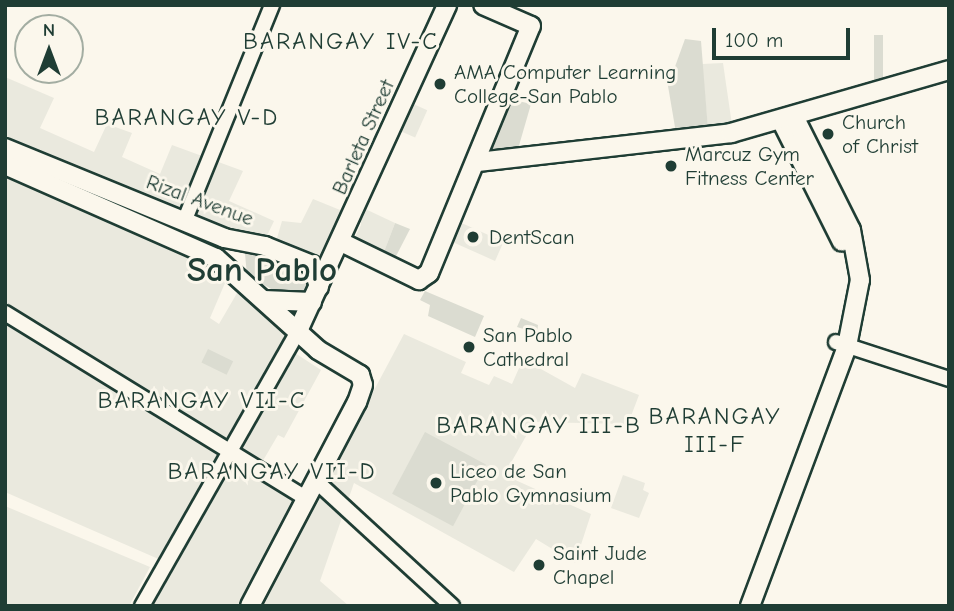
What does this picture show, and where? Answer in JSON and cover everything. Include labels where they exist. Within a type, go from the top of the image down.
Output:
[{"type":"main road","name":"Barleta Street","points":[[316,295],[319,267],[341,242],[447,5]]},
{"type":"main road","points":[[341,242],[419,280],[429,273],[478,162],[531,26],[483,5]]},
{"type":"main road","points":[[478,162],[656,145],[788,118],[949,70]]},
{"type":"main road","points":[[750,606],[841,344],[849,281],[847,256],[788,118]]},
{"type":"main road","name":"Rizal Avenue","points":[[5,148],[184,222],[319,267]]},
{"type":"main road","name":"Rizal Avenue","points":[[5,165],[216,258],[297,333],[360,375],[363,385],[316,481]]},
{"type":"main road","points":[[264,300],[316,295]]},
{"type":"main road","points":[[297,333],[316,295]]},
{"type":"main road","points":[[738,606],[841,344]]},
{"type":"main road","points":[[250,606],[316,481]]},
{"type":"street","points":[[184,222],[272,5]]},
{"type":"street","points":[[5,313],[307,499]]},
{"type":"street","points":[[142,606],[233,451],[297,333]]},
{"type":"street","points":[[841,344],[949,379]]},
{"type":"street","points":[[316,481],[452,606]]},
{"type":"shaded area","points":[[874,35],[883,35],[883,85],[874,85]]},
{"type":"shaded area","points":[[685,39],[701,41],[708,129],[676,133],[668,86]]},
{"type":"shaded area","points":[[723,63],[732,125],[708,129],[702,64]]},
{"type":"shaded area","points":[[5,77],[14,81],[14,84],[21,84],[54,98],[40,128],[94,152],[107,124],[132,133],[122,157],[160,174],[172,145],[243,171],[229,201],[274,221],[264,242],[107,187],[5,143]]},
{"type":"shaded area","points":[[506,98],[531,104],[518,149],[490,151]]},
{"type":"shaded area","points":[[409,102],[427,110],[415,138],[397,129]]},
{"type":"shaded area","points":[[5,174],[228,276],[210,318],[219,324],[240,288],[288,331],[278,352],[295,353],[321,370],[284,438],[278,435],[261,464],[5,309]]},
{"type":"shaded area","points":[[313,199],[345,212],[323,261],[275,245],[282,221],[301,223]]},
{"type":"shaded area","points":[[361,207],[395,223],[382,257],[352,243],[361,225]]},
{"type":"shaded area","points":[[457,221],[504,242],[495,261],[448,240]]},
{"type":"shaded area","points":[[395,223],[410,229],[393,262],[382,257]]},
{"type":"shaded area","points":[[255,248],[286,257],[312,276],[307,296],[273,290],[247,275],[245,254]]},
{"type":"shaded area","points":[[425,291],[484,316],[475,337],[428,316],[430,305],[420,300]]},
{"type":"shaded area","points":[[521,318],[538,325],[537,333],[517,327]]},
{"type":"shaded area","points":[[5,319],[296,500],[239,606],[149,606],[163,561],[5,492]]},
{"type":"shaded area","points":[[404,334],[466,362],[461,373],[489,385],[494,376],[512,384],[523,359],[575,388],[582,373],[639,395],[628,424],[534,422],[504,475],[591,514],[575,563],[536,539],[514,572],[354,483],[320,581],[349,606],[259,606]]},
{"type":"shaded area","points":[[208,349],[233,361],[227,375],[201,362]]},
{"type":"shaded area","name":"Liceo de San Pablo Gymnasium","points":[[425,432],[486,464],[453,526],[392,494]]},
{"type":"shaded area","points":[[623,475],[645,483],[643,490],[649,493],[639,518],[611,508]]},
{"type":"shaded area","points":[[5,506],[150,567],[129,606],[5,606]]},
{"type":"place","name":"AMA Computer Learning College-San Pablo","points":[[440,84]]},
{"type":"place","name":"Church of Christ","points":[[828,134]]},
{"type":"place","name":"Marcuz Gym Fitness Center","points":[[671,166]]},
{"type":"place","name":"DentScan","points":[[473,237]]},
{"type":"place","name":"San Pablo Cathedral","points":[[469,347]]},
{"type":"place","name":"Liceo de San Pablo Gymnasium","points":[[436,483]]},
{"type":"place","name":"Saint Jude Chapel","points":[[539,565]]},
{"type":"district","name":"BARANGAY IV-C","points":[[341,42]]},
{"type":"district","name":"BARANGAY V-D","points":[[187,118]]},
{"type":"district","name":"San Pablo","points":[[262,270]]},
{"type":"district","name":"BARANGAY VII-C","points":[[202,401]]},
{"type":"district","name":"BARANGAY III-B","points":[[539,426]]},
{"type":"district","name":"BARANGAY III-F","points":[[715,431]]},
{"type":"district","name":"BARANGAY VII-D","points":[[272,472]]}]
